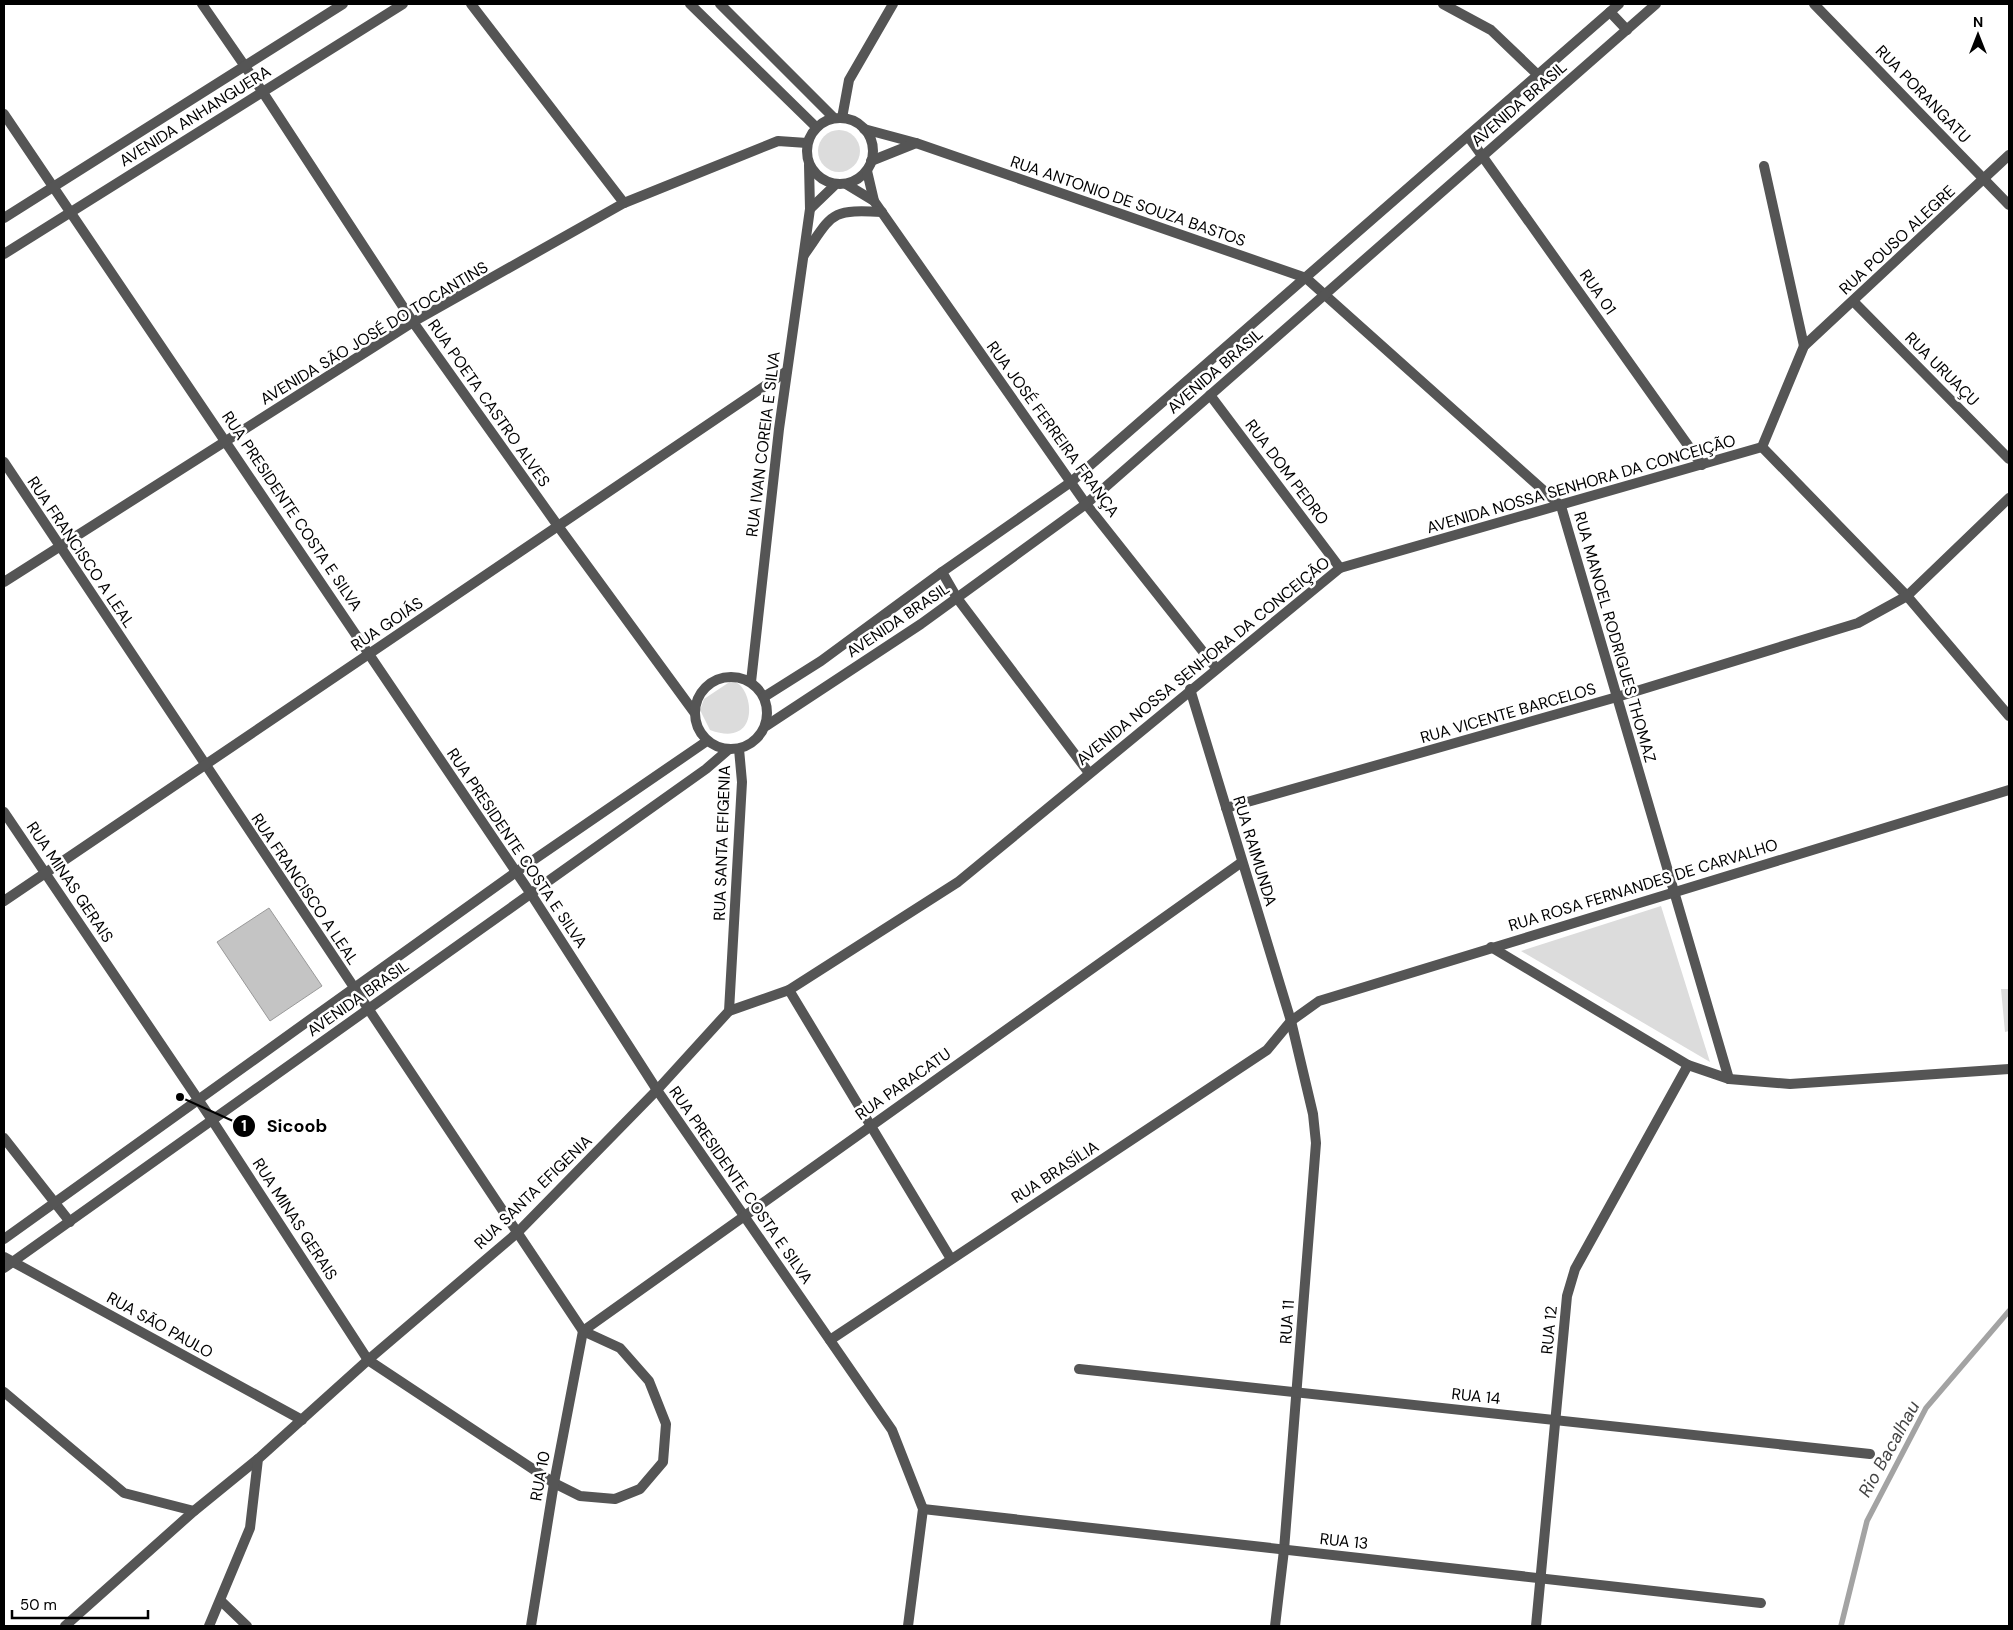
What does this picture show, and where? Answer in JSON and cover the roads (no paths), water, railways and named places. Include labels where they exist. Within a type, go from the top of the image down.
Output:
[{"type":"street","name":"RUA POETA CASTRO ALVES","points":[[202,4],[262,91],[413,322],[558,526],[694,712]]},
{"type":"street","name":"AVENIDA ANHANGUERA","points":[[4,218],[343,4]]},
{"type":"street","name":"AVENIDA ANHANGUERA","points":[[4,254],[403,4]]},
{"type":"street","points":[[471,4],[624,204]]},
{"type":"street","points":[[690,4],[816,127]]},
{"type":"street","points":[[720,4],[838,118]]},
{"type":"street","points":[[838,118],[849,80],[893,4]]},
{"type":"street","points":[[1443,4],[1490,30],[1539,76]]},
{"type":"street","name":"AVENIDA BRASIL","points":[[764,697],[821,661],[942,572],[1071,482],[1539,76],[1619,4]]},
{"type":"street","name":"AVENIDA BRASIL","points":[[766,726],[957,598],[1086,504],[1656,4]]},
{"type":"street","name":"RUA PORANGATU","points":[[1814,4],[2009,205]]},
{"type":"street","points":[[1610,12],[1627,30]]},
{"type":"street","name":"RUA PRESIDENTE COSTA E SILVA","points":[[4,114],[370,653],[531,894],[657,1090],[892,1430],[923,1509],[908,1626]]},
{"type":"street","points":[[841,184],[816,175],[809,165],[806,154],[807,143],[816,127],[838,118],[854,121],[864,128],[870,138],[873,150],[869,166]]},
{"type":"street","name":"RUA ANTONIO DE SOUZA BASTOS","points":[[864,128],[916,143],[1306,278],[1326,295]]},
{"type":"street","name":"RUA 01","points":[[1468,136],[1702,465]]},
{"type":"street","name":"AVENIDA SÃO JOSÉ DO TOCANTINS","points":[[4,582],[413,322],[624,204],[778,141],[807,143]]},
{"type":"street","points":[[810,210],[841,184],[858,179],[869,166],[916,143]]},
{"type":"street","name":"RUA POUSO ALEGRE","points":[[1804,346],[2009,155]]},
{"type":"street","name":"RUA IVAN COREIA E SILVA","points":[[751,682],[787,371],[810,210],[809,165]]},
{"type":"street","name":"RUA JOSÉ FERREIRA FRANÇA","points":[[869,166],[874,201]]},
{"type":"street","points":[[1764,166],[1804,346],[1762,448],[1906,596],[2009,716]]},
{"type":"street","name":"RUA JOSÉ FERREIRA FRANÇA","points":[[841,184],[874,201],[1086,504],[1216,668]]},
{"type":"street","points":[[802,258],[828,221],[838,214],[849,210],[882,212]]},
{"type":"street","name":"RUA MANOEL RODRIGUES THOMAZ","points":[[1326,295],[1561,506],[1673,892],[1730,1079]]},
{"type":"street","name":"RUA URUAÇU","points":[[1853,301],[2009,459]]},
{"type":"street","name":"RUA GOIÁS","points":[[4,901],[787,371]]},
{"type":"street","name":"RUA DOM PEDRO","points":[[1210,395],[1340,568]]},
{"type":"street","name":"AVENIDA NOSSA SENHORA DA CONCEIÇÃO","points":[[729,1011],[789,990],[958,882],[1190,689],[1340,568],[1762,448]]},
{"type":"street","name":"RUA FRANCISCO A LEAL","points":[[4,462],[582,1332]]},
{"type":"street","name":"RUA VICENTE BARCELOS","points":[[1226,808],[1617,697],[1858,623],[1906,596],[2009,498]]},
{"type":"street","points":[[942,572],[957,598],[1090,773]]},
{"type":"street","points":[[726,677],[739,678],[751,682],[764,697],[768,712],[766,726],[755,741],[739,749],[728,750],[707,741],[698,728],[694,712],[697,700],[704,689],[714,681],[726,677]]},
{"type":"street","name":"RUA RAIMUNDA","points":[[1190,689],[1291,1021]]},
{"type":"street","name":"AVENIDA BRASIL","points":[[4,1239],[516,872],[707,741]]},
{"type":"street","name":"RUA SANTA EFIGENIA","points":[[65,1626],[194,1511],[258,1459],[368,1360],[517,1233],[657,1090],[729,1011],[742,782],[739,749]]},
{"type":"street","name":"AVENIDA BRASIL","points":[[4,1268],[8,1259],[70,1222],[706,769],[728,750]]},
{"type":"street","name":"RUA ROSA FERNANDES DE CARVALHO","points":[[1291,1021],[1319,1001],[2009,790]]},
{"type":"street","name":"RUA MINAS GERAIS","points":[[4,812],[212,1120],[368,1360],[554,1483],[580,1496],[615,1499],[640,1489],[664,1462],[666,1424],[649,1381],[620,1348],[582,1332]]},
{"type":"street","name":"RUA PARACATU","points":[[582,1332],[1242,862]]},
{"type":"street","points":[[1491,947],[1688,1066],[1730,1079],[1790,1084],[2009,1069]]},
{"type":"street","points":[[789,990],[950,1259]]},
{"type":"street","name":"RUA BRASÍLIA","points":[[830,1340],[1267,1050],[1291,1021]]},
{"type":"street","name":"RUA 11","points":[[1275,1626],[1284,1550],[1316,1143],[1313,1114],[1291,1021]]},
{"type":"street","name":"RUA 12","points":[[1536,1626],[1567,1296],[1575,1269],[1688,1066]]},
{"type":"street","points":[[4,1138],[70,1222]]},
{"type":"street","name":"RUA SÃO PAULO","points":[[8,1259],[302,1420]]},
{"type":"street","name":"RUA 10","points":[[531,1626],[554,1483],[582,1332]]},
{"type":"street","name":"RUA 14","points":[[1079,1369],[1870,1454]]},
{"type":"street","points":[[4,1392],[124,1493],[194,1511]]},
{"type":"street","points":[[209,1626],[250,1528],[258,1459]]},
{"type":"street","name":"RUA 13","points":[[923,1509],[1760,1603]]},
{"type":"street","points":[[221,1601],[247,1626]]},
{"type":"waterway","name":"Rio Bacalhau","points":[[1841,1626],[1867,1521],[1926,1408],[2009,1311]]},
{"type":"place","name":"Sicoob","points":[[180,1097]]}]
